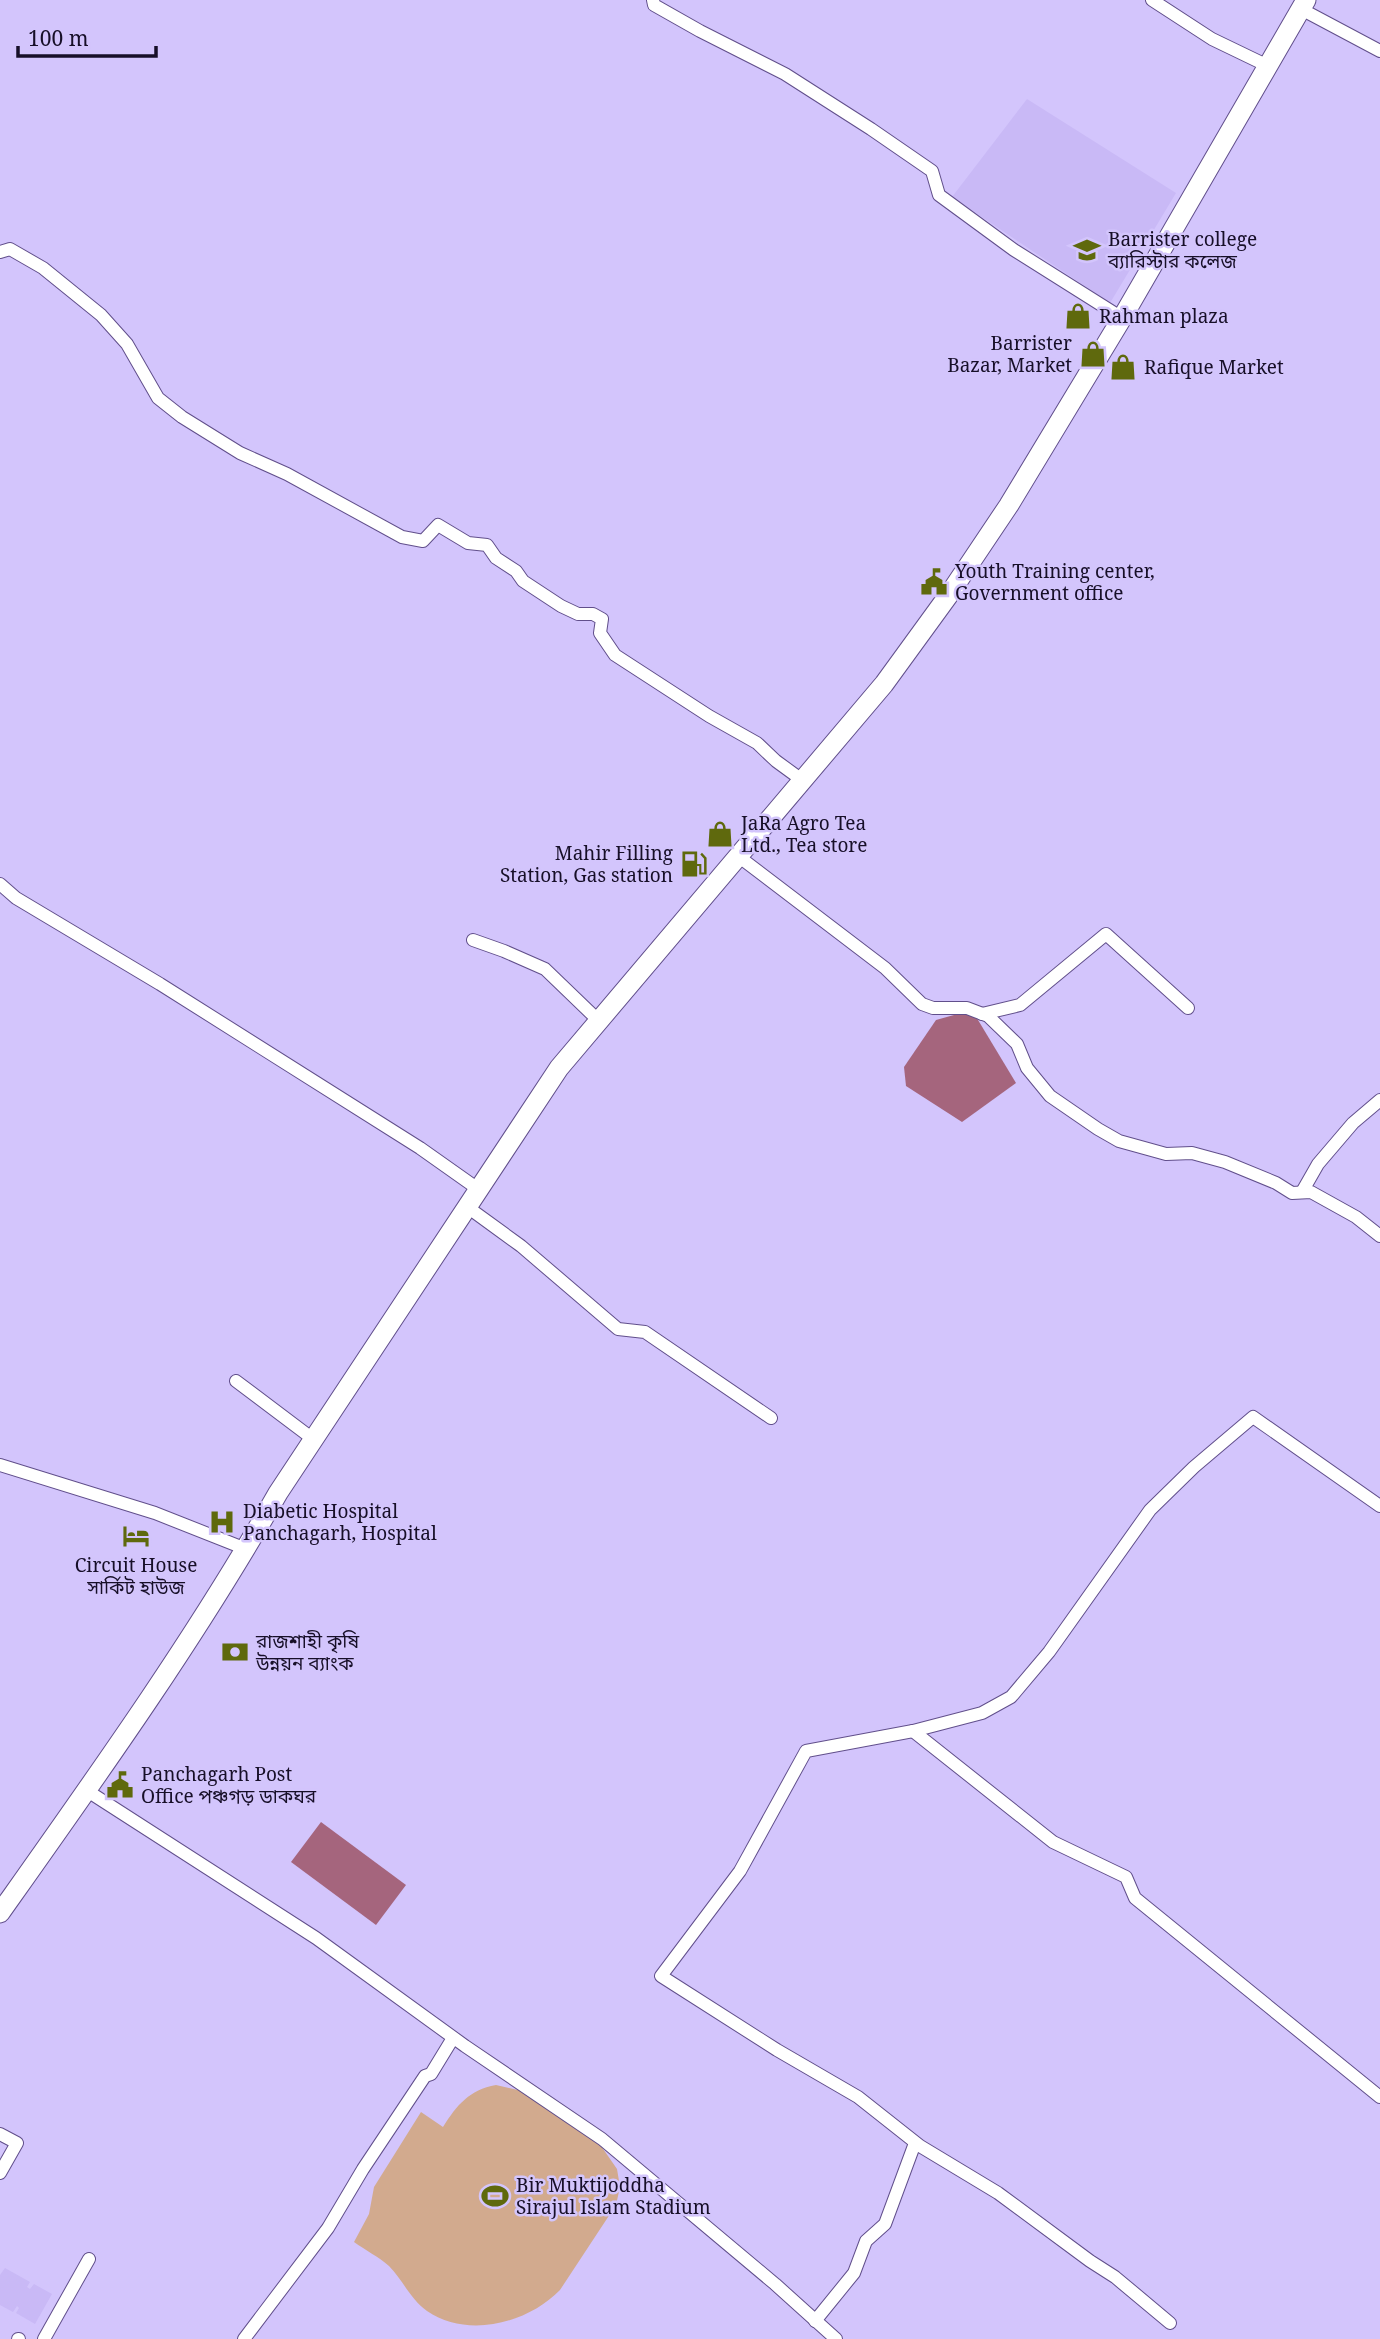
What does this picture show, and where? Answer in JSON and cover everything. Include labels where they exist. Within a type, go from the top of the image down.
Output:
[{"type":"highway","points":[[0,1913],[155,1690],[246,1549],[313,1438],[559,1068],[884,684],[948,596],[1009,505],[1122,318],[1304,5]]},
{"type":"street","points":[[653,0],[654,5],[785,74],[871,129],[932,171],[939,195],[1014,250],[1122,318]]},
{"type":"street","points":[[1152,0],[1212,39],[1268,66]]},
{"type":"street","points":[[1304,5],[1380,51]]},
{"type":"street","points":[[0,252],[10,249],[43,268],[101,315],[127,344],[158,398],[190,423],[240,453],[287,474],[402,537],[423,541],[438,525],[468,543],[487,545],[496,558],[516,571],[523,581],[561,606],[578,614],[593,614],[602,619],[600,633],[615,655],[709,716],[757,743],[802,780]]},
{"type":"street","points":[[738,856],[885,968],[922,1004],[933,1008],[967,1008],[988,1016],[1017,1044],[1027,1068],[1050,1096],[1119,1141],[1166,1153],[1192,1153],[1225,1162],[1276,1183],[1292,1193],[1311,1192],[1356,1217],[1380,1236]]},
{"type":"street","points":[[0,884],[16,898],[160,984],[420,1149],[478,1189]]},
{"type":"street","points":[[982,1014],[1020,1005],[1107,934],[1188,1009]]},
{"type":"street","points":[[473,940],[545,969],[599,1021]]},
{"type":"street","points":[[1301,1192],[1318,1164],[1353,1123],[1380,1100]]},
{"type":"street","points":[[466,1206],[521,1246],[618,1329],[645,1332],[771,1418]]},
{"type":"street","points":[[236,1381],[313,1438]]},
{"type":"street","points":[[1170,2323],[1115,2277],[998,2193],[915,2143],[858,2097],[777,2050],[661,1976],[740,1871],[806,1751],[913,1731],[982,1713],[1011,1697],[1049,1652],[1150,1510],[1194,1467],[1253,1417],[1380,1506]]},
{"type":"street","points":[[0,1465],[156,1513],[246,1549]]},
{"type":"street","points":[[913,1731],[1053,1842],[1126,1877],[1135,1898],[1380,2096]]},
{"type":"street","points":[[86,1790],[316,1938],[453,2038],[602,2139],[836,2339]]},
{"type":"street","points":[[244,2339],[328,2228],[363,2169],[453,2038]]},
{"type":"street","points":[[0,2134],[17,2143],[0,2173]]},
{"type":"street","points":[[816,2321],[854,2273],[866,2241],[885,2224],[915,2143]]},
{"type":"street","points":[[44,2339],[89,2259]]},
{"type":"shaded area","name":"Barrister college ব্যারিস্টার কলেজ","points":[[1027,99],[1176,193],[1110,303],[952,197]]},
{"type":"shaded area","points":[[972,1010],[1016,1083],[962,1122],[906,1086],[904,1067],[936,1020]]},
{"type":"shaded area","points":[[321,1822],[406,1885],[376,1925],[291,1862]]},
{"type":"shaded area","name":"Bir Muktijoddha Sirajul Islam Stadium","points":[[496,2085],[522,2091],[599,2143],[617,2169],[620,2187],[616,2205],[560,2290],[547,2302],[515,2319],[479,2325],[461,2324],[427,2311],[389,2266],[354,2242],[369,2214],[374,2187],[421,2112],[443,2127],[453,2112],[471,2095]]},
{"type":"shaded area","points":[[5,2268],[30,2282],[27,2287],[30,2289],[34,2284],[52,2294],[35,2324],[16,2313],[19,2308],[17,2306],[13,2312],[0,2305],[0,2275]]},
{"type":"place","name":"Barrister college ব্যারিস্টার কলেজ","points":[[1087,250]]},
{"type":"place","name":"Rahman plaza","points":[[1078,316]]},
{"type":"place","name":"Barrister Bazar, Market","points":[[1093,354]]},
{"type":"place","name":"Rafique Market","points":[[1123,367]]},
{"type":"place","name":"Youth Training center, Government office","points":[[934,582]]},
{"type":"place","name":"JaRa Agro Tea Ltd., Tea store","points":[[720,834]]},
{"type":"place","name":"Mahir Filling Station, Gas station","points":[[694,864]]},
{"type":"place","name":"Diabetic Hospital Panchagarh, Hospital","points":[[222,1522]]},
{"type":"place","name":"Circuit House সার্কিট হাউজ","points":[[136,1536]]},
{"type":"place","name":"রাজশাহী কৃষি উন্নয়ন ব্যাংক","points":[[235,1652]]},
{"type":"place","name":"Panchagarh Post Office পঞ্চগড় ডাকঘর","points":[[120,1785]]},
{"type":"place","name":"Bir Muktijoddha Sirajul Islam Stadium","points":[[495,2196]]}]
